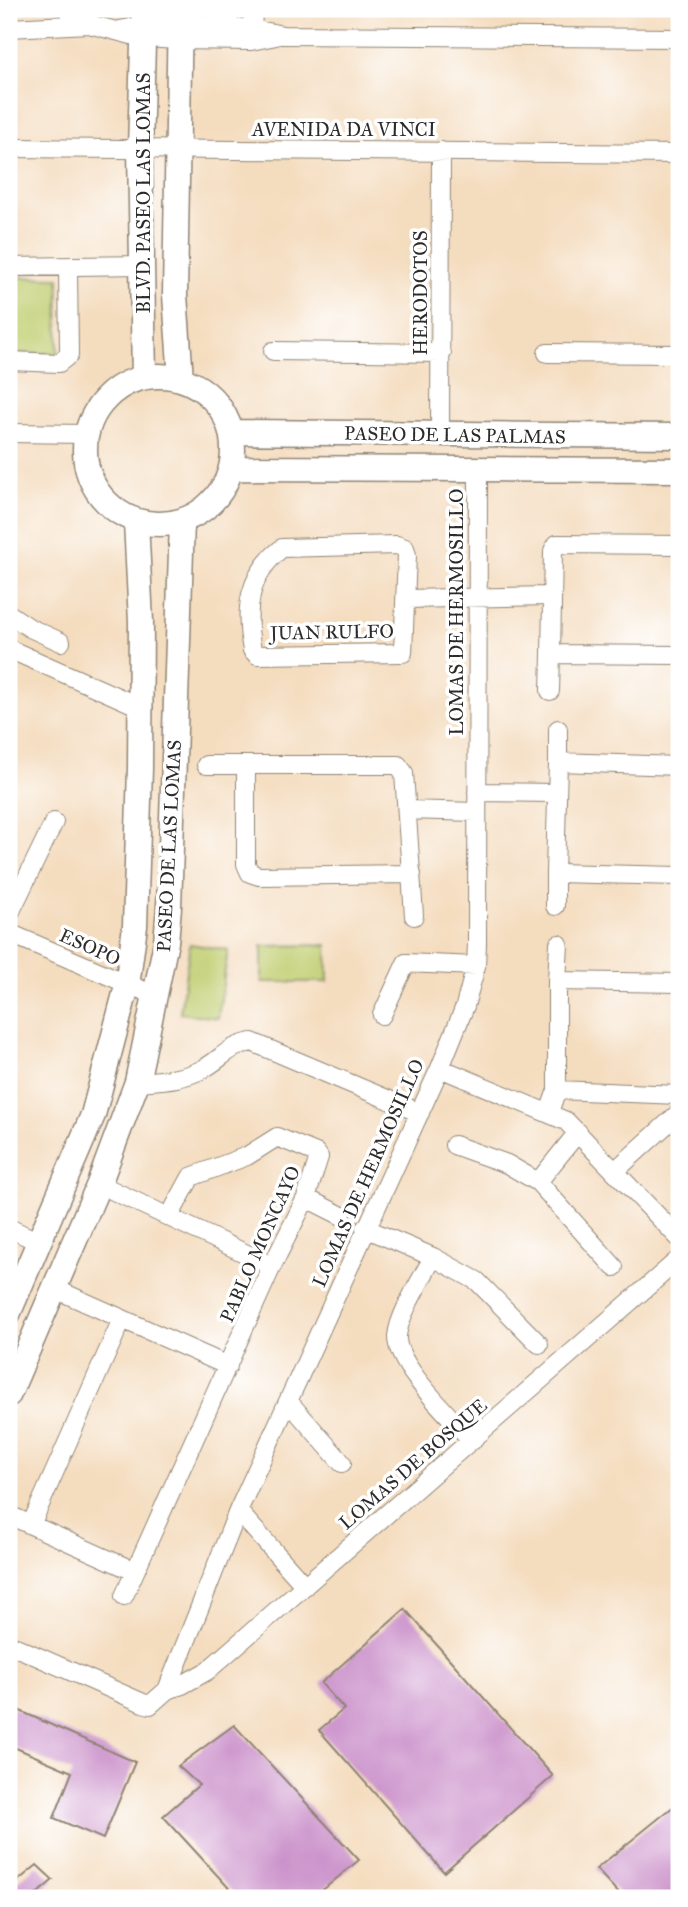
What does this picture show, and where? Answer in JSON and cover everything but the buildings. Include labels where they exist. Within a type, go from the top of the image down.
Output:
[{"type":"street","points":[[15,9],[12,28],[89,24],[180,25],[252,35],[679,38]]},
{"type":"street","points":[[67,9],[89,24]]},
{"type":"street","points":[[252,35],[253,9]]},
{"type":"street","name":"BLVD. PASEO LAS LOMAS","points":[[138,25],[144,377]]},
{"type":"street","points":[[180,25],[175,295],[181,379]]},
{"type":"street","name":"AVENIDA DA VINCI","points":[[9,148],[679,154]]},
{"type":"street","name":"HERODOTOS","points":[[440,435],[441,151]]},
{"type":"street","points":[[9,267],[142,265]]},
{"type":"street","points":[[9,361],[59,363],[66,360],[69,355],[68,267]]},
{"type":"street","points":[[273,351],[442,353]]},
{"type":"street","points":[[547,353],[679,354]]},
{"type":"street","points":[[144,377],[181,379],[204,390],[221,409],[232,432],[232,468],[222,491],[204,510],[182,522],[151,525],[136,521],[111,508],[94,487],[85,461],[86,434],[93,414],[107,397],[124,384],[144,377]]},
{"type":"street","name":"PASEO DE LAS PALMAS","points":[[232,432],[679,436]]},
{"type":"street","points":[[9,433],[86,434]]},
{"type":"street","name":"PASEO DE LAS PALMAS","points":[[232,468],[679,470]]},
{"type":"street","name":"LOMAS DE HERMOSILLO","points":[[167,1690],[238,1511],[440,1068],[465,1006],[476,966],[478,470]]},
{"type":"street","name":"PASEO DE LAS LOMAS","points":[[9,1312],[93,1115],[127,986],[135,926],[140,737],[141,622],[136,521]]},
{"type":"street","name":"PASEO DE LAS LOMAS","points":[[9,1394],[16,1359],[53,1288],[99,1184],[137,1082],[156,996],[169,908],[182,522]]},
{"type":"street","points":[[550,691],[553,551],[558,544],[679,545]]},
{"type":"street","name":"JUAN RULFO","points":[[397,545],[405,548],[406,598],[403,653],[257,654],[252,650],[250,589],[270,558],[282,548],[397,545]]},
{"type":"street","points":[[406,598],[551,596]]},
{"type":"street","points":[[9,614],[30,628],[61,642]]},
{"type":"street","points":[[9,649],[140,707]]},
{"type":"street","points":[[551,654],[679,656]]},
{"type":"street","points":[[555,906],[558,729]]},
{"type":"street","points":[[140,737],[175,737]]},
{"type":"street","points":[[558,762],[679,766]]},
{"type":"street","points":[[206,765],[398,765],[404,773],[414,916]]},
{"type":"street","points":[[246,766],[246,864],[250,873],[259,876],[412,874]]},
{"type":"street","points":[[477,792],[556,793]]},
{"type":"street","points":[[407,810],[476,812]]},
{"type":"street","points":[[9,915],[54,822]]},
{"type":"street","points":[[555,873],[679,876]]},
{"type":"street","name":"ESOPO","points":[[9,933],[127,986],[156,996]]},
{"type":"street","points":[[549,1112],[557,1090],[559,944]]},
{"type":"street","points":[[382,1015],[406,963],[476,966]]},
{"type":"street","points":[[557,981],[679,983]]},
{"type":"street","points":[[137,1082],[183,1078],[204,1068],[235,1045],[252,1042],[420,1113]]},
{"type":"street","points":[[440,1068],[549,1112],[578,1132],[679,1238]]},
{"type":"street","points":[[557,1090],[679,1095]]},
{"type":"street","points":[[616,1170],[679,1114]]},
{"type":"street","points":[[538,1182],[578,1132]]},
{"type":"street","name":"PABLO MONCAYO","points":[[124,1596],[272,1266],[306,1198],[319,1157],[316,1153],[277,1137],[247,1157],[191,1177],[169,1217]]},
{"type":"street","points":[[453,1145],[507,1164],[538,1182],[614,1267]]},
{"type":"street","points":[[99,1184],[272,1266]]},
{"type":"street","points":[[306,1198],[342,1216]]},
{"type":"street","points":[[9,1228],[39,1242]]},
{"type":"street","points":[[365,1228],[433,1257],[477,1280],[539,1344]]},
{"type":"street","points":[[433,1257],[400,1326],[399,1345],[414,1374],[472,1441]]},
{"type":"street","name":"LOMAS DE BOSQUE","points":[[167,1690],[207,1671],[679,1259]]},
{"type":"street","points":[[53,1288],[228,1366]]},
{"type":"street","points":[[31,1525],[122,1319]]},
{"type":"street","points":[[289,1402],[342,1463]]},
{"type":"street","points":[[238,1511],[305,1586]]},
{"type":"street","points":[[9,1515],[134,1571]]},
{"type":"street","points":[[9,1644],[143,1703],[150,1704],[167,1690]]},
{"type":"green space","points":[[9,277],[59,278],[58,354],[9,353]]},
{"type":"green space","points":[[190,944],[228,950],[218,1018],[180,1013]]},
{"type":"green space","points":[[327,945],[328,982],[262,982],[262,946]]}]
